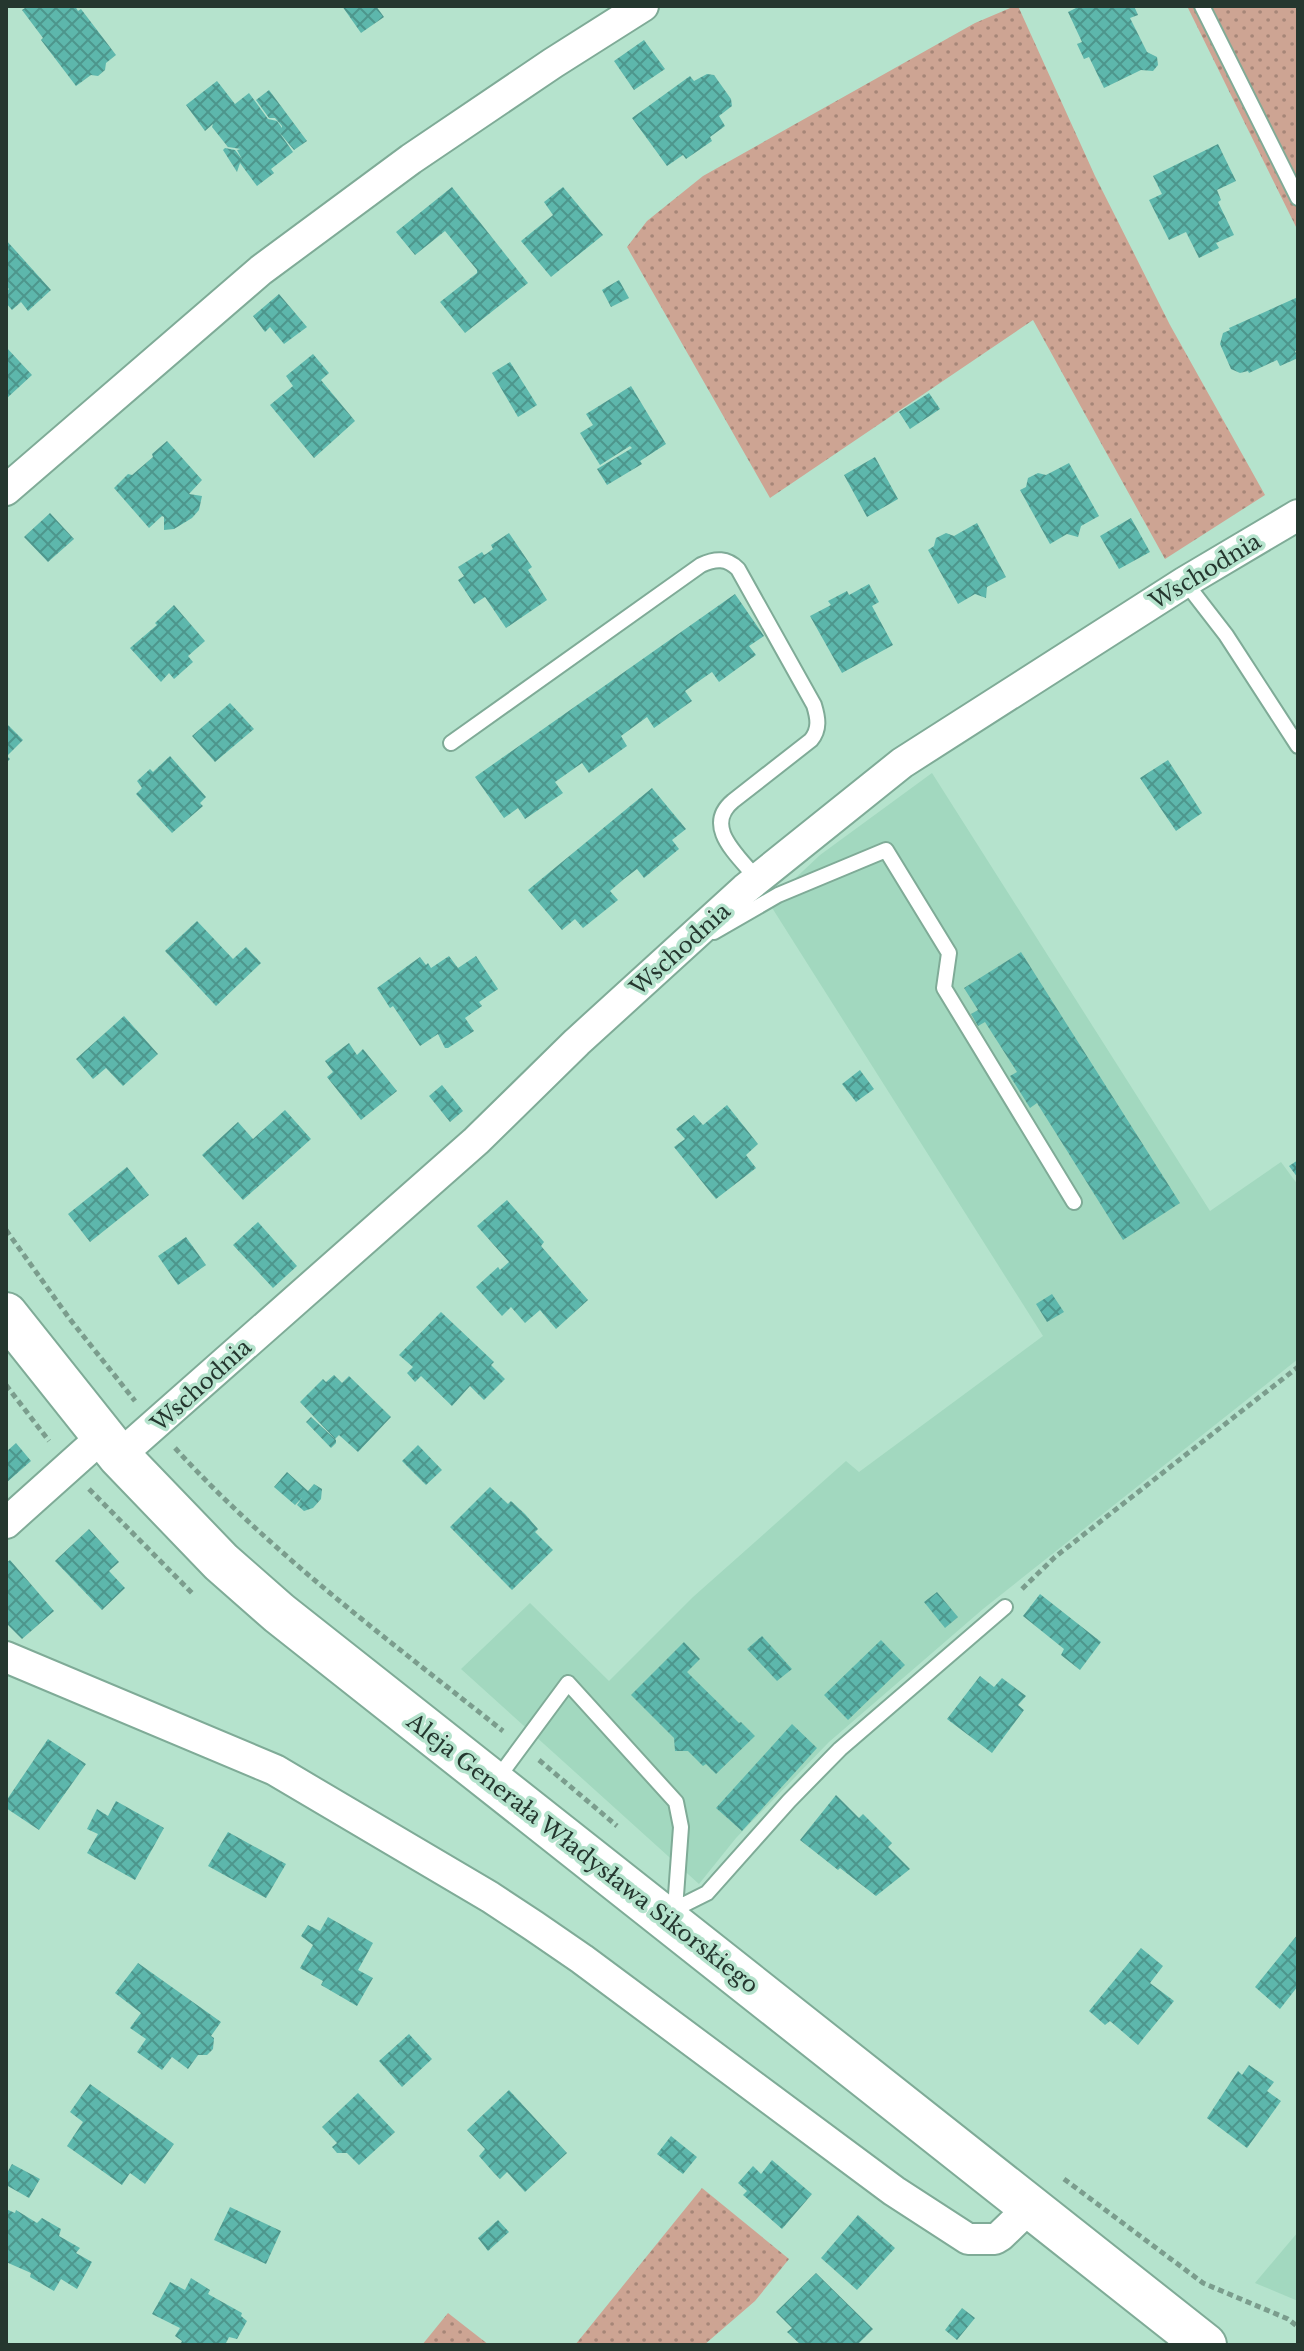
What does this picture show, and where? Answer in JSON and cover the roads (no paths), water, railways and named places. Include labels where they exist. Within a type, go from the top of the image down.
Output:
[{"type":"main road","name":"Aleja Generała Władysława Sikorskiego","points":[[6,1314],[110,1446],[221,1562],[279,1613],[495,1783],[671,1914],[1030,2207],[1205,2345]]},
{"type":"street","points":[[6,490],[261,270],[411,159],[643,6]]},
{"type":"street","name":"Wschodnia","points":[[6,1523],[68,1466],[155,1426],[476,1141],[577,1042],[757,879],[902,763],[1185,582],[1298,515]]},
{"type":"street","points":[[6,1657],[275,1770],[490,1897],[582,1959],[894,2191],[968,2239],[995,2239],[1030,2207]]},
{"type":"lane","points":[[1202,6],[1298,198]]},
{"type":"lane","points":[[451,743],[701,565],[712,560],[732,563],[814,705],[818,724],[811,740],[725,807],[721,816],[723,836],[757,879]]},
{"type":"lane","points":[[1185,582],[1226,635],[1298,746]]},
{"type":"lane","points":[[669,959],[778,895],[886,850],[949,953],[944,988],[1074,1202]]},
{"type":"lane","points":[[671,1914],[707,1893],[840,1749],[1005,1607]]},
{"type":"lane","points":[[495,1783],[568,1683],[676,1802],[681,1827],[671,1914]]}]
